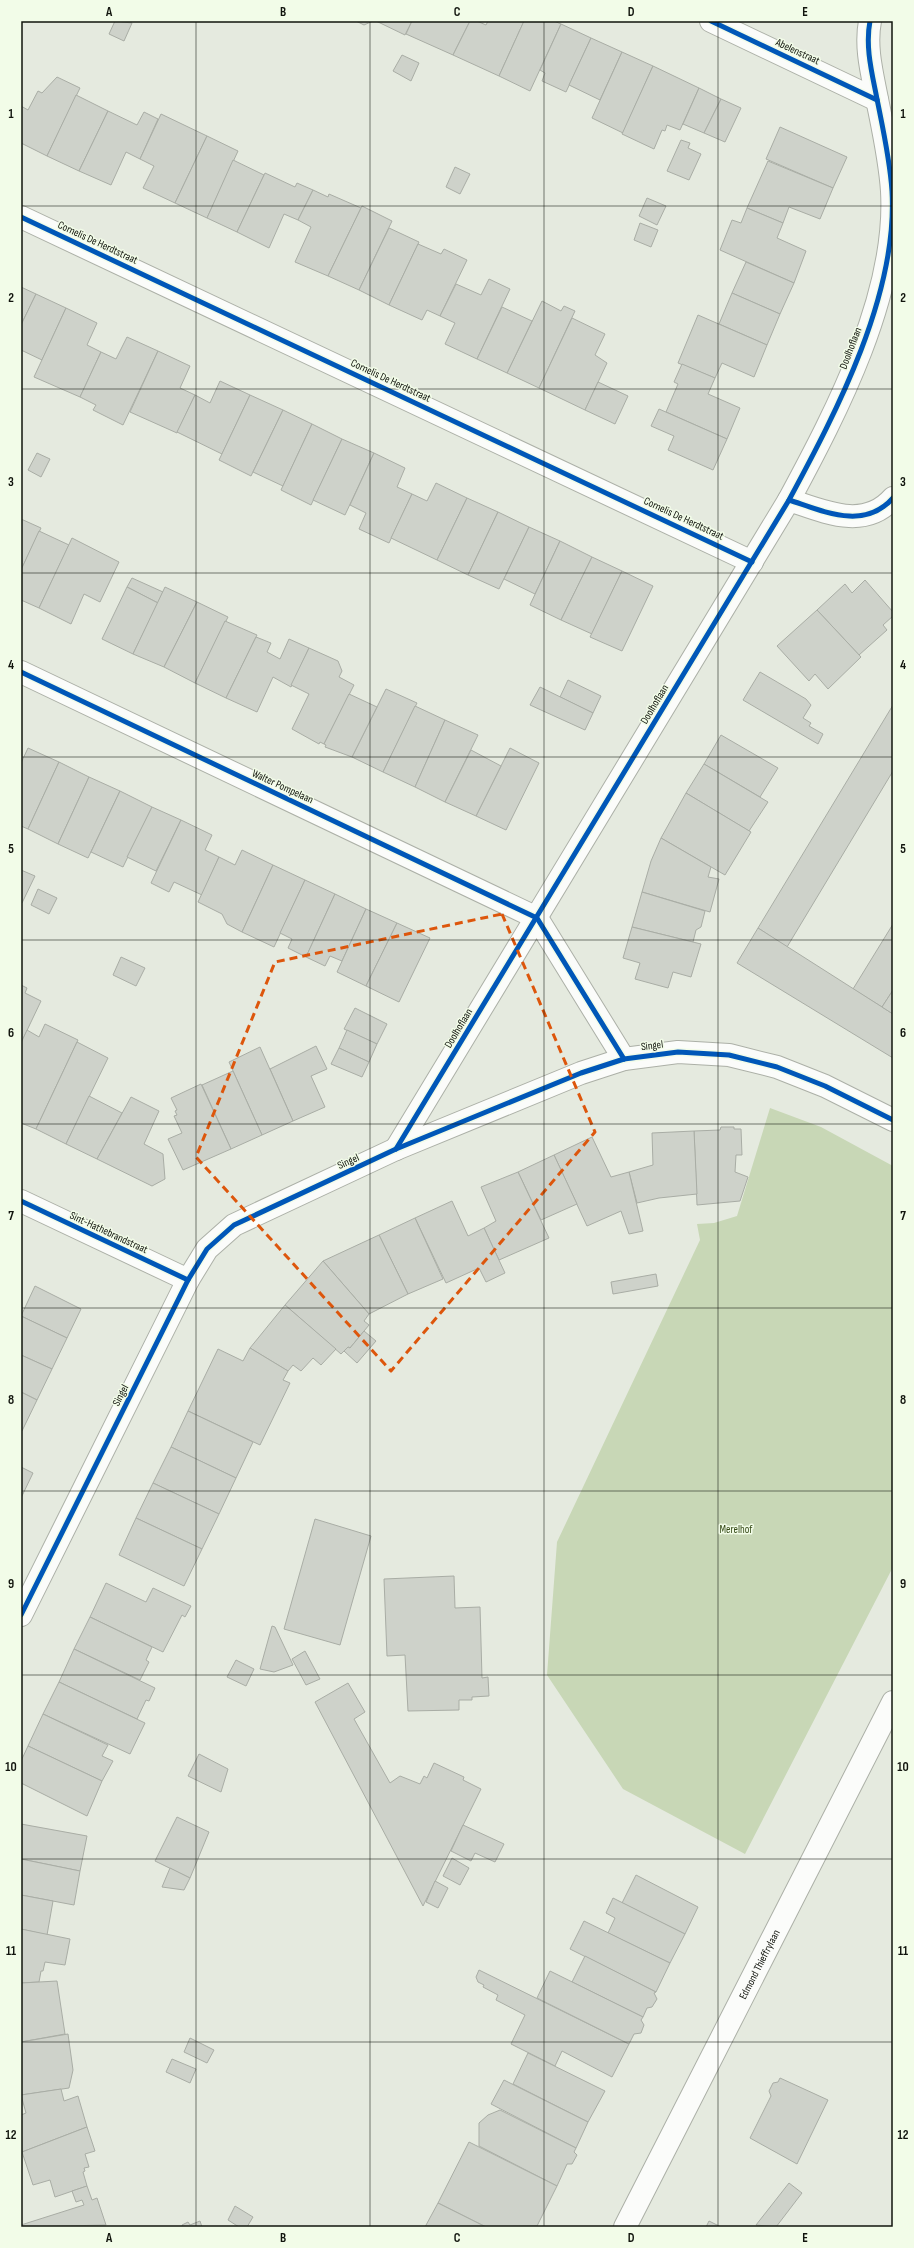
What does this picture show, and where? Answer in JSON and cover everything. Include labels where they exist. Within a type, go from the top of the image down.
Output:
[{"type":"street","name":"Abelenstraat","points":[[710,21],[877,100]]},
{"type":"street","name":"Doolhoflaan","points":[[396,1149],[789,500],[827,426],[849,377],[873,315],[889,248],[892,192],[887,148],[868,56],[870,21]]},
{"type":"street","name":"Cornelis De Herdtstraat","points":[[21,217],[752,562]]},
{"type":"street","points":[[789,500],[837,515],[862,517],[886,507],[893,498]]},
{"type":"street","name":"Walter Pompelaan","points":[[21,672],[537,918]]},
{"type":"street","points":[[537,918],[624,1059]]},
{"type":"street","name":"Singel","points":[[21,1615],[188,1280],[207,1249],[234,1225],[396,1149],[582,1073],[624,1059],[678,1052],[729,1055],[777,1067],[825,1086],[893,1120]]},
{"type":"street","name":"Sint-Hathebrandstraat","points":[[21,1201],[188,1280]]},
{"type":"street","name":"Edmond Thieffrylaan","points":[[625,2227],[893,1702]]},
{"type":"highlighted area","points":[[502,914],[595,1132],[391,1371],[196,1157],[275,962]]},
{"type":"green space","name":"Merelhof","points":[[770,1108],[821,1127],[893,1166],[893,1567],[745,1854],[623,1789],[547,1675],[557,1542],[700,1240],[697,1224],[714,1223],[737,1216]]},
{"type":"building","points":[[115,21],[132,23],[124,41],[109,34]]},
{"type":"building","points":[[356,21],[373,21],[364,25]]},
{"type":"building","points":[[376,21],[412,21],[405,35]]},
{"type":"building","points":[[412,21],[470,21],[453,55],[406,34]]},
{"type":"building","points":[[470,21],[477,21],[486,25],[488,21],[524,21],[499,76],[453,55]]},
{"type":"building","points":[[524,21],[554,21],[561,24],[530,91],[499,76]]},
{"type":"building","points":[[561,24],[591,38],[566,92],[542,81],[545,73],[540,70]]},
{"type":"building","points":[[591,38],[622,52],[600,100],[569,85]]},
{"type":"building","points":[[622,52],[653,66],[623,133],[592,118]]},
{"type":"building","points":[[402,55],[419,63],[411,81],[393,71]]},
{"type":"building","points":[[653,66],[699,88],[680,130],[667,125],[665,131],[662,130],[654,149],[622,134]]},
{"type":"building","points":[[57,77],[80,88],[47,156],[21,143],[21,106],[28,110],[38,91],[42,93]]},
{"type":"building","points":[[699,88],[721,99],[704,133],[683,124]]},
{"type":"building","points":[[76,95],[108,111],[79,171],[47,156]]},
{"type":"building","points":[[721,99],[741,108],[725,142],[704,133]]},
{"type":"building","points":[[108,111],[137,125],[144,112],[158,119],[140,159],[126,152],[111,185],[79,171]]},
{"type":"building","points":[[161,114],[207,136],[175,203],[143,188],[154,166],[140,159]]},
{"type":"building","points":[[780,127],[847,157],[833,188],[766,159]]},
{"type":"building","points":[[207,136],[238,151],[207,218],[175,203]]},
{"type":"building","points":[[681,140],[690,143],[688,148],[701,154],[689,180],[667,171]]},
{"type":"building","points":[[233,160],[264,175],[237,232],[207,218]]},
{"type":"building","points":[[768,161],[833,188],[820,219],[789,207],[783,223],[747,208]]},
{"type":"building","points":[[455,167],[470,174],[460,194],[446,187]]},
{"type":"building","points":[[265,173],[295,187],[297,183],[313,190],[298,220],[284,214],[269,248],[237,232]]},
{"type":"building","points":[[313,190],[328,197],[329,194],[361,208],[328,276],[295,262],[311,227],[298,220]]},
{"type":"building","points":[[647,198],[666,206],[657,225],[639,216]]},
{"type":"building","points":[[362,206],[392,221],[359,290],[328,276]]},
{"type":"building","points":[[747,208],[783,223],[777,238],[806,251],[794,283],[720,250],[732,220],[741,223]]},
{"type":"building","points":[[640,223],[658,230],[651,247],[634,240]]},
{"type":"building","points":[[389,228],[419,242],[389,305],[359,290]]},
{"type":"building","points":[[418,244],[441,254],[444,249],[467,260],[440,316],[427,310],[422,320],[389,305]]},
{"type":"building","points":[[746,262],[794,283],[780,314],[732,293]]},
{"type":"building","points":[[489,279],[510,289],[477,359],[445,344],[455,323],[440,316],[456,284],[481,295]]},
{"type":"building","points":[[21,287],[36,294],[21,325]]},
{"type":"building","points":[[732,293],[780,314],[767,345],[719,324]]},
{"type":"building","points":[[36,294],[66,308],[42,360],[21,350],[21,325]]},
{"type":"building","points":[[542,301],[561,311],[564,306],[575,311],[539,388],[507,373]]},
{"type":"building","points":[[502,307],[532,321],[507,373],[477,359]]},
{"type":"building","points":[[66,308],[97,323],[87,345],[101,352],[80,397],[34,377]]},
{"type":"building","points":[[698,315],[767,345],[754,377],[722,363],[715,378],[678,363]]},
{"type":"building","points":[[572,318],[605,334],[595,355],[607,363],[585,410],[539,388]]},
{"type":"building","points":[[127,337],[158,351],[123,425],[93,410],[96,405],[80,397],[101,352],[116,359]]},
{"type":"building","points":[[158,351],[190,366],[180,388],[195,395],[177,433],[130,412]]},
{"type":"building","points":[[682,364],[715,378],[708,394],[740,408],[727,439],[666,412],[678,384],[674,382]]},
{"type":"building","points":[[220,381],[250,395],[222,454],[177,432],[195,395],[210,403]]},
{"type":"building","points":[[598,382],[628,396],[615,424],[585,410]]},
{"type":"building","points":[[250,395],[283,410],[251,476],[219,460]]},
{"type":"building","points":[[659,409],[727,439],[713,470],[668,450],[674,436],[651,426]]},
{"type":"building","points":[[283,410],[312,424],[283,486],[253,472]]},
{"type":"building","points":[[312,424],[342,439],[311,505],[281,490]]},
{"type":"building","points":[[342,439],[374,453],[345,515],[313,500]]},
{"type":"building","points":[[37,453],[50,459],[41,477],[28,470]]},
{"type":"building","points":[[374,453],[405,468],[397,487],[412,494],[389,543],[359,529],[366,513],[350,505]]},
{"type":"building","points":[[436,483],[467,498],[437,560],[391,538],[412,494],[427,501]]},
{"type":"building","points":[[467,498],[498,512],[468,575],[437,560]]},
{"type":"building","points":[[498,512],[529,527],[499,589],[468,575]]},
{"type":"building","points":[[21,519],[41,528],[21,570]]},
{"type":"building","points":[[529,527],[560,541],[535,594],[504,579]]},
{"type":"building","points":[[39,531],[69,545],[39,608],[21,600],[21,570]]},
{"type":"building","points":[[72,538],[119,562],[100,602],[84,594],[71,624],[39,608]]},
{"type":"building","points":[[560,541],[592,557],[561,620],[530,605]]},
{"type":"building","points":[[592,557],[622,571],[592,634],[561,620]]},
{"type":"building","points":[[622,571],[653,586],[622,651],[590,637]]},
{"type":"building","points":[[132,578],[163,592],[158,603],[127,587]]},
{"type":"building","points":[[865,580],[893,612],[893,616],[883,625],[887,630],[859,655],[817,610],[845,584],[852,593]]},
{"type":"building","points":[[127,587],[158,603],[133,654],[102,639]]},
{"type":"building","points":[[165,587],[197,602],[164,667],[133,654]]},
{"type":"building","points":[[197,602],[228,617],[195,683],[164,667]]},
{"type":"building","points":[[817,610],[861,657],[828,689],[815,674],[809,681],[777,646]]},
{"type":"building","points":[[225,621],[257,635],[226,698],[195,683]]},
{"type":"building","points":[[256,637],[271,643],[267,652],[280,659],[289,639],[309,648],[291,687],[273,677],[257,712],[226,698]]},
{"type":"building","points":[[309,648],[338,661],[342,671],[339,677],[354,685],[324,744],[320,742],[319,744],[292,729],[309,694],[291,685]]},
{"type":"building","points":[[760,672],[806,699],[811,705],[803,718],[811,723],[809,726],[823,734],[818,744],[743,700]]},
{"type":"building","points":[[568,680],[601,696],[593,713],[560,697]]},
{"type":"building","points":[[540,687],[593,713],[585,730],[530,705]]},
{"type":"building","points":[[386,689],[417,703],[383,772],[352,757]]},
{"type":"building","points":[[349,694],[377,707],[352,757],[325,747],[326,745],[324,744]]},
{"type":"building","points":[[893,705],[893,771],[787,947],[758,928]]},
{"type":"building","points":[[415,706],[445,720],[415,787],[383,772]]},
{"type":"building","points":[[445,720],[478,735],[445,802],[415,787]]},
{"type":"building","points":[[721,735],[778,768],[760,797],[704,764]]},
{"type":"building","points":[[28,748],[59,762],[28,829],[21,826],[21,763]]},
{"type":"building","points":[[510,748],[539,763],[506,830],[476,816]]},
{"type":"building","points":[[471,750],[501,766],[476,816],[445,802]]},
{"type":"building","points":[[59,762],[89,777],[58,844],[28,829]]},
{"type":"building","points":[[704,764],[768,802],[749,831],[686,793]]},
{"type":"building","points":[[89,777],[120,791],[88,858],[58,844]]},
{"type":"building","points":[[120,791],[152,807],[123,867],[91,852]]},
{"type":"building","points":[[686,793],[751,832],[725,875],[661,838]]},
{"type":"building","points":[[152,807],[181,820],[156,871],[127,857]]},
{"type":"building","points":[[181,820],[212,835],[205,850],[219,857],[202,895],[174,882],[169,892],[151,883]]},
{"type":"building","points":[[661,838],[711,867],[708,877],[719,879],[710,912],[642,892],[651,861]]},
{"type":"building","points":[[242,850],[273,865],[242,932],[227,924],[222,914],[198,902],[219,857],[235,865]]},
{"type":"building","points":[[273,865],[305,880],[274,947],[242,932]]},
{"type":"building","points":[[21,870],[35,876],[22,903],[21,903]]},
{"type":"building","points":[[305,880],[335,894],[306,957],[288,948],[292,939],[280,933]]},
{"type":"building","points":[[38,889],[57,898],[49,914],[31,905]]},
{"type":"building","points":[[642,892],[705,911],[701,927],[696,930],[693,942],[632,927]]},
{"type":"building","points":[[335,894],[366,909],[342,961],[330,956],[325,966],[306,957]]},
{"type":"building","points":[[366,909],[397,923],[366,986],[337,972]]},
{"type":"building","points":[[397,923],[430,938],[399,1002],[366,986]]},
{"type":"building","points":[[893,924],[893,990],[882,1007],[853,989]]},
{"type":"building","points":[[632,927],[701,944],[691,977],[673,972],[668,988],[635,979],[640,963],[623,958]]},
{"type":"building","points":[[758,928],[893,1014],[893,1058],[737,963]]},
{"type":"building","points":[[121,957],[145,968],[136,986],[113,975]]},
{"type":"building","points":[[21,985],[27,988],[25,993],[41,1001],[21,1043]]},
{"type":"building","points":[[893,990],[893,1014],[882,1007]]},
{"type":"building","points":[[355,1008],[387,1024],[377,1044],[344,1029]]},
{"type":"building","points":[[45,1024],[78,1040],[36,1129],[21,1123],[21,1043],[27,1030],[39,1037]]},
{"type":"building","points":[[347,1030],[377,1044],[369,1062],[339,1048]]},
{"type":"building","points":[[77,1042],[108,1058],[66,1144],[36,1129]]},
{"type":"building","points":[[316,1046],[327,1069],[311,1076],[325,1107],[293,1121],[270,1069]]},
{"type":"building","points":[[260,1047],[293,1121],[262,1135],[229,1062]]},
{"type":"building","points":[[339,1048],[369,1062],[362,1077],[331,1064]]},
{"type":"building","points":[[233,1071],[262,1135],[231,1149],[202,1085]]},
{"type":"building","points":[[201,1084],[231,1149],[183,1170],[168,1139],[182,1133],[174,1116],[177,1115],[175,1111],[177,1110],[171,1098]]},
{"type":"building","points":[[89,1096],[122,1113],[97,1159],[66,1144]]},
{"type":"building","points":[[131,1097],[159,1111],[144,1144],[163,1154],[165,1179],[152,1186],[97,1159]]},
{"type":"building","points":[[721,1127],[734,1127],[734,1129],[741,1129],[742,1155],[736,1155],[735,1172],[748,1177],[740,1201],[697,1205],[694,1131],[720,1130]]},
{"type":"building","points":[[694,1131],[697,1194],[659,1198],[637,1203],[629,1172],[653,1165],[652,1133]]},
{"type":"building","points":[[592,1137],[611,1177],[629,1172],[643,1231],[629,1234],[621,1211],[587,1226],[554,1155]]},
{"type":"building","points":[[554,1155],[577,1204],[541,1220],[518,1172]]},
{"type":"building","points":[[518,1172],[549,1238],[499,1260],[484,1228],[496,1221],[481,1187]]},
{"type":"building","points":[[452,1201],[468,1236],[484,1228],[505,1273],[486,1282],[479,1268],[446,1283],[415,1218]]},
{"type":"building","points":[[415,1218],[443,1279],[408,1294],[379,1235]]},
{"type":"building","points":[[379,1235],[408,1294],[369,1314],[323,1261]]},
{"type":"building","points":[[323,1261],[369,1314],[364,1321],[369,1325],[350,1348],[348,1347],[341,1354],[285,1305]]},
{"type":"building","points":[[656,1274],[658,1286],[613,1294],[611,1282]]},
{"type":"building","points":[[35,1286],[81,1309],[67,1338],[21,1316]]},
{"type":"building","points":[[285,1305],[336,1349],[321,1365],[313,1358],[301,1371],[293,1365],[288,1371],[250,1348]]},
{"type":"building","points":[[21,1316],[67,1338],[52,1369],[21,1355]]},
{"type":"building","points":[[364,1331],[376,1341],[357,1363],[344,1351],[348,1347],[350,1348]]},
{"type":"building","points":[[250,1348],[288,1371],[283,1380],[290,1383],[260,1445],[188,1411],[218,1349],[243,1361]]},
{"type":"building","points":[[21,1355],[52,1369],[37,1400],[21,1392]]},
{"type":"building","points":[[21,1392],[37,1400],[22,1431],[21,1430]]},
{"type":"building","points":[[188,1411],[253,1442],[236,1478],[171,1447]]},
{"type":"building","points":[[171,1447],[236,1478],[219,1514],[153,1483]]},
{"type":"building","points":[[21,1467],[33,1473],[21,1498]]},
{"type":"building","points":[[153,1483],[219,1514],[202,1549],[136,1518]]},
{"type":"building","points":[[136,1518],[202,1549],[184,1586],[119,1555]]},
{"type":"building","points":[[315,1519],[371,1536],[340,1645],[284,1629]]},
{"type":"building","points":[[454,1576],[455,1608],[480,1607],[482,1678],[488,1677],[489,1696],[472,1697],[472,1700],[459,1700],[459,1710],[408,1711],[405,1655],[387,1656],[384,1579]]},
{"type":"building","points":[[106,1583],[146,1602],[153,1588],[191,1606],[185,1617],[182,1615],[163,1652],[90,1617]]},
{"type":"building","points":[[90,1617],[152,1647],[146,1660],[149,1662],[140,1680],[74,1649]]},
{"type":"building","points":[[272,1626],[275,1627],[293,1665],[274,1672],[260,1669]]},
{"type":"building","points":[[74,1649],[155,1688],[149,1701],[146,1700],[137,1719],[59,1682]]},
{"type":"building","points":[[305,1651],[320,1679],[306,1685],[292,1659]]},
{"type":"building","points":[[236,1660],[254,1669],[246,1686],[227,1677]]},
{"type":"building","points":[[59,1682],[145,1723],[130,1754],[43,1714]]},
{"type":"building","points":[[348,1683],[365,1712],[354,1719],[390,1783],[400,1776],[420,1784],[424,1776],[427,1778],[434,1763],[464,1777],[463,1780],[481,1789],[423,1906],[315,1702]]},
{"type":"building","points":[[43,1714],[108,1745],[102,1756],[113,1761],[102,1781],[28,1746]]},
{"type":"building","points":[[28,1746],[102,1781],[87,1816],[21,1783],[21,1761]]},
{"type":"building","points":[[199,1754],[228,1769],[221,1792],[188,1776]]},
{"type":"building","points":[[177,1817],[209,1832],[190,1878],[155,1861]]},
{"type":"building","points":[[21,1824],[87,1836],[80,1871],[21,1859]]},
{"type":"building","points":[[463,1825],[504,1844],[495,1862],[475,1853],[471,1861],[451,1851]]},
{"type":"building","points":[[452,1858],[469,1868],[460,1885],[443,1876]]},
{"type":"building","points":[[21,1859],[80,1871],[74,1905],[21,1895]]},
{"type":"building","points":[[170,1868],[190,1878],[184,1890],[162,1887]]},
{"type":"building","points":[[636,1875],[698,1907],[685,1934],[622,1903]]},
{"type":"building","points":[[435,1881],[448,1888],[438,1908],[426,1902]]},
{"type":"building","points":[[21,1895],[53,1901],[47,1935],[21,1929]]},
{"type":"building","points":[[613,1898],[685,1934],[670,1963],[608,1933],[615,1918],[606,1913]]},
{"type":"building","points":[[584,1921],[670,1963],[656,1992],[570,1949]]},
{"type":"building","points":[[21,1929],[70,1939],[65,1965],[45,1962],[43,1971],[41,1971],[39,1982],[21,1983]]},
{"type":"building","points":[[585,1956],[656,1992],[654,1993],[657,1999],[652,2007],[647,2008],[643,2017],[572,1982]]},
{"type":"building","points":[[479,1970],[629,2044],[612,2077],[562,2051],[555,2066],[511,2044],[525,2015],[496,2000],[498,1995],[483,1987],[484,1985],[478,1982],[476,1977]]},
{"type":"building","points":[[550,1971],[643,2017],[641,2020],[644,2025],[641,2033],[634,2034],[629,2044],[537,1998]]},
{"type":"building","points":[[57,1981],[65,2034],[21,2042],[21,1983]]},
{"type":"building","points":[[68,2034],[73,2070],[69,2088],[21,2095],[21,2042]]},
{"type":"building","points":[[190,2038],[214,2050],[207,2063],[184,2052]]},
{"type":"building","points":[[528,2053],[605,2091],[588,2122],[513,2084]]},
{"type":"building","points":[[172,2059],[196,2069],[190,2083],[166,2072]]},
{"type":"building","points":[[780,2078],[828,2100],[797,2164],[750,2138],[771,2096],[769,2091],[773,2083],[778,2082]]},
{"type":"building","points":[[504,2080],[588,2122],[576,2148],[491,2104]]},
{"type":"building","points":[[61,2089],[64,2101],[78,2096],[87,2127],[22,2152],[21,2115],[26,2113],[21,2095]]},
{"type":"building","points":[[500,2110],[576,2148],[574,2152],[577,2155],[572,2164],[567,2164],[557,2186],[479,2146],[479,2123],[488,2115]]},
{"type":"building","points":[[87,2127],[95,2151],[85,2154],[89,2167],[84,2168],[85,2171],[83,2172],[87,2186],[55,2197],[50,2180],[33,2185],[22,2152]]},
{"type":"building","points":[[469,2142],[557,2186],[537,2226],[486,2227],[438,2203]]},
{"type":"building","points":[[789,2183],[802,2193],[776,2227],[756,2225]]},
{"type":"building","points":[[87,2186],[92,2200],[97,2198],[106,2225],[21,2227],[21,2225],[84,2205],[82,2200],[76,2202],[72,2191]]},
{"type":"building","points":[[438,2203],[486,2227],[425,2227]]},
{"type":"building","points":[[235,2206],[253,2217],[247,2227],[239,2227],[228,2220]]},
{"type":"building","points":[[200,2221],[202,2227],[183,2227],[182,2225],[188,2222],[190,2225]]},
{"type":"building","points":[[709,2221],[721,2227],[706,2227]]},
{"type":"cycle path","points":[[711,21],[877,100]]},
{"type":"cycle path","points":[[396,1149],[789,500],[826,429],[861,351],[875,311],[885,270],[891,230],[892,191],[890,168],[870,60],[868,40],[870,21]]},
{"type":"cycle path","points":[[21,217],[752,562]]},
{"type":"cycle path","points":[[789,500],[829,513],[843,516],[856,516],[869,514],[882,508],[893,498]]},
{"type":"cycle path","points":[[21,672],[537,918],[624,1059]]},
{"type":"cycle path","points":[[21,1615],[188,1280],[207,1249],[234,1225],[396,1149],[581,1073],[624,1059],[678,1052],[729,1055],[777,1067],[825,1086],[893,1120]]},
{"type":"cycle path","points":[[21,1201],[188,1280]]}]
